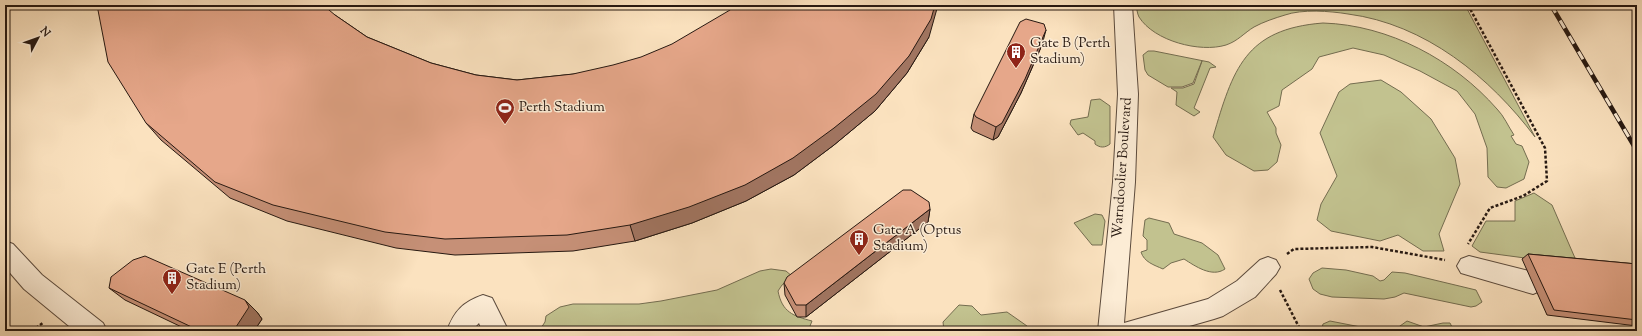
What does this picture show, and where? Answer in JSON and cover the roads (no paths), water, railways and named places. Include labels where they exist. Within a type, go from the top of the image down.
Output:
[{"type":"street","name":"Warndoolier Boulevard","points":[[1111,331],[1124,182],[1128,94],[1123,5]]},
{"type":"street","points":[[5,251],[34,282],[94,331]]},
{"type":"street","points":[[1469,266],[1533,283]]},
{"type":"street","points":[[1133,331],[1214,308],[1246,289],[1268,267]]},
{"type":"street","points":[[460,331],[463,321],[483,306],[494,328],[493,331]]},
{"type":"railway","points":[[1551,5],[1637,151]]},
{"type":"place","name":"Gate B (Perth Stadium)","points":[[1016,69]]},
{"type":"place","name":"Perth Stadium","points":[[505,125]]},
{"type":"place","name":"Gate A (Optus Stadium)","points":[[859,256]]},
{"type":"place","name":"Gate E (Perth Stadium)","points":[[172,295]]}]
